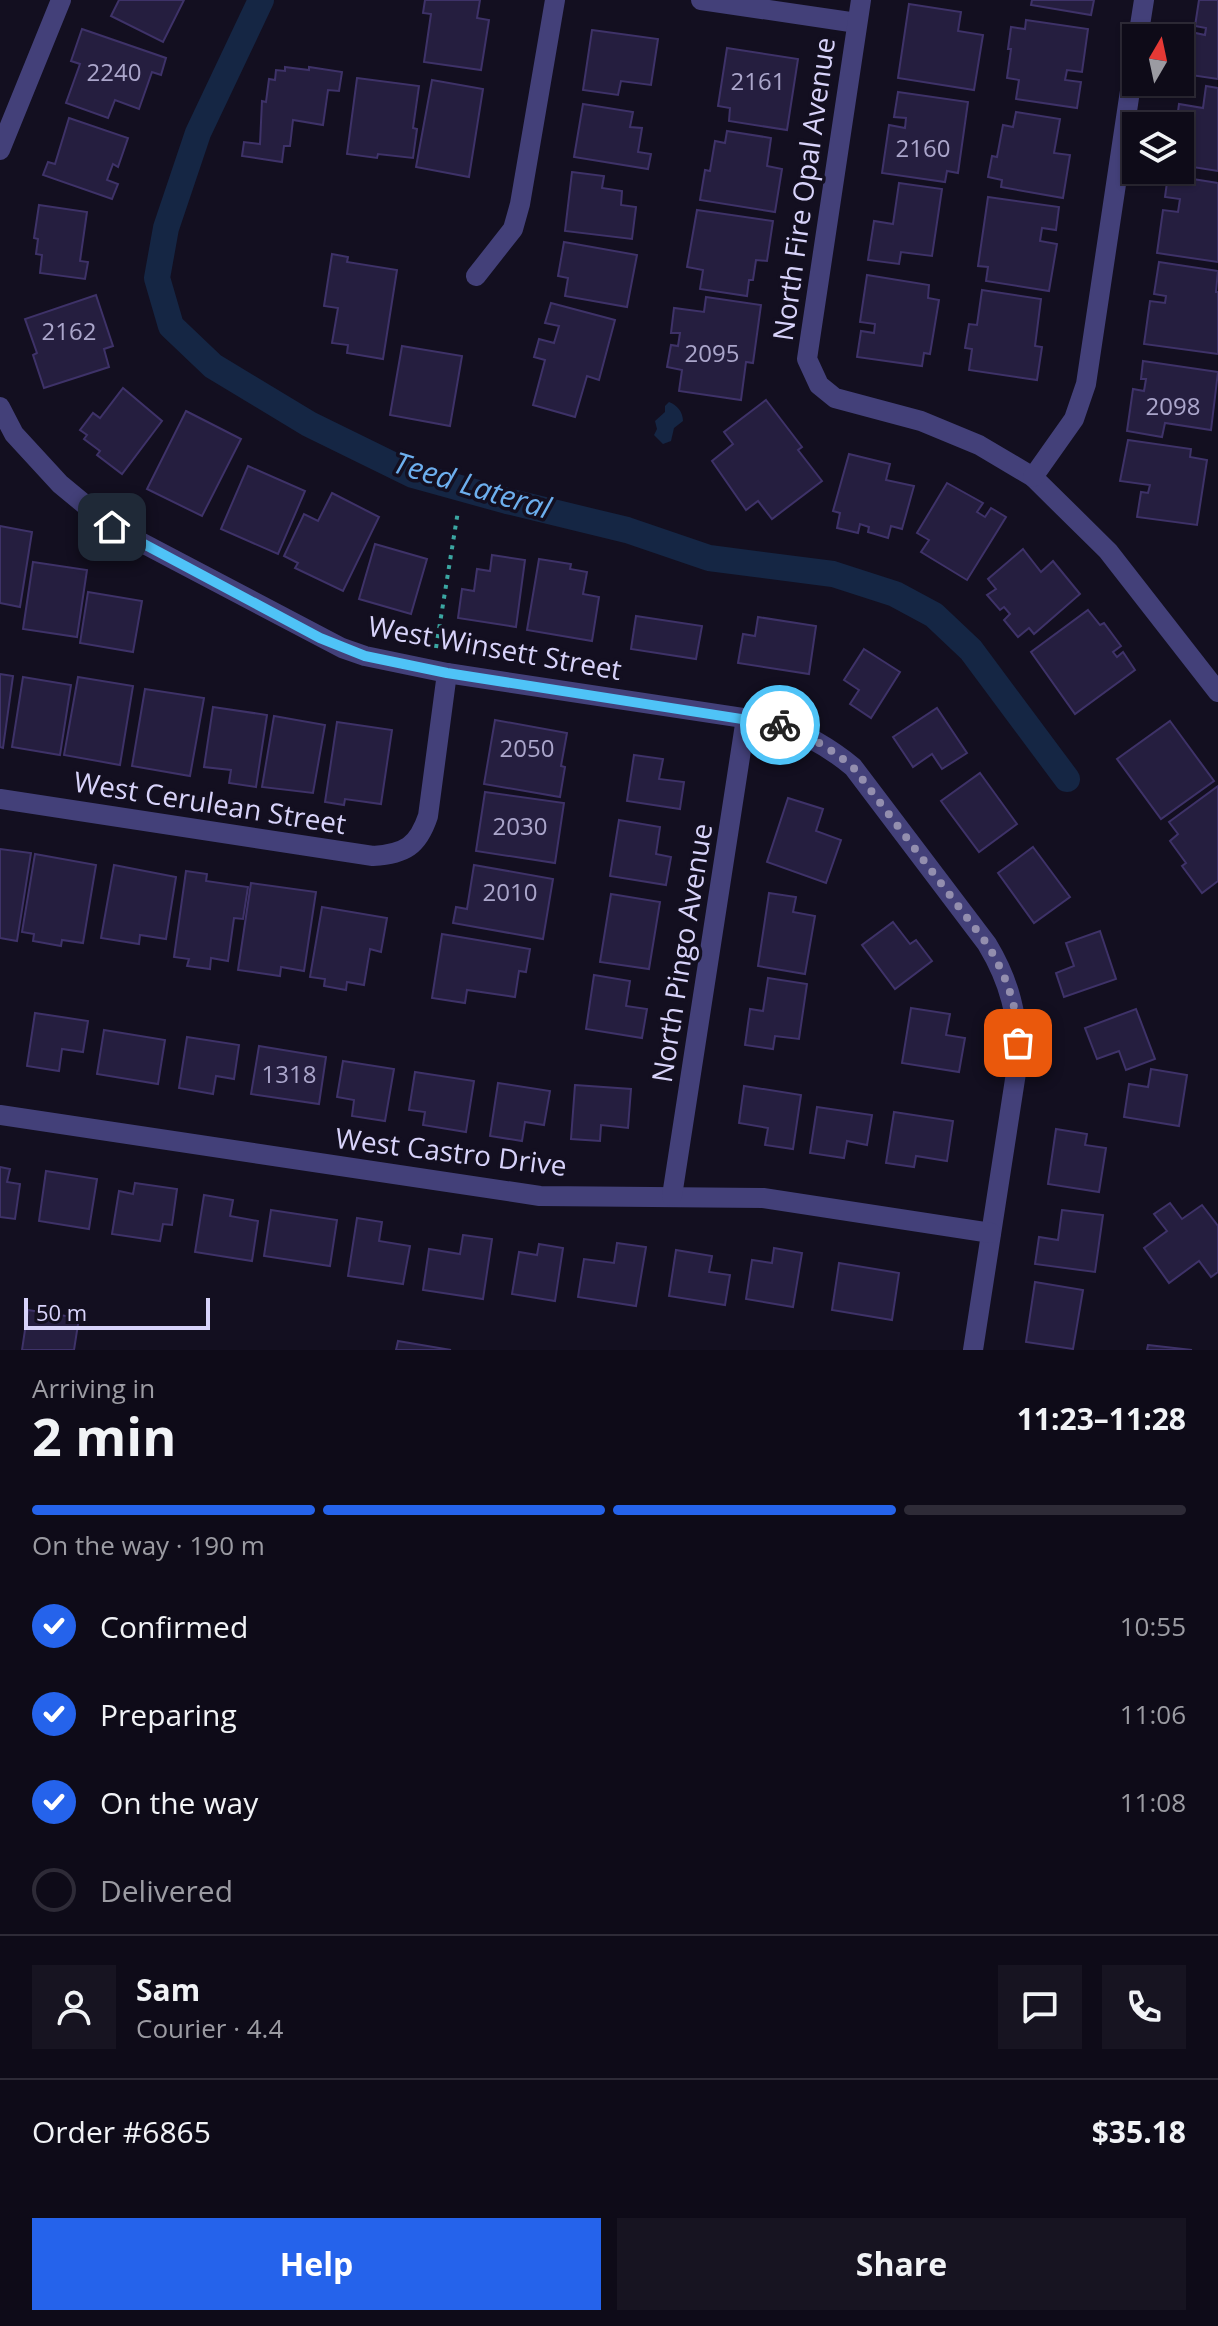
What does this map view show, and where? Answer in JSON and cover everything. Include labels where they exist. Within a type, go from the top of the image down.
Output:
[{"type":"street","points":[[0,150],[61,0]]},
{"type":"street","points":[[476,276],[513,229],[555,0]]},
{"type":"street","points":[[701,0],[857,23]]},
{"type":"street","name":"North Fire Opal Avenue","points":[[861,0],[807,359],[819,385],[835,398],[921,421],[979,445],[1033,477]]},
{"type":"street","points":[[1140,24],[1144,0]]},
{"type":"street","points":[[1129,96],[1086,384],[1074,419],[1033,477],[1108,551],[1218,692]]},
{"type":"street","name":"West Winsett Street","points":[[0,407],[7,438],[112,527],[342,648],[365,656],[447,673],[776,723],[805,734],[853,767],[987,944],[1002,968],[1013,999],[1018,1027],[1018,1060],[973,1350]]},
{"type":"street","name":"West Cerulean Street","points":[[0,799],[373,856],[393,855],[410,847],[422,834],[428,816],[447,673]]},
{"type":"street","name":"North Pingo Avenue","points":[[672,1196],[746,718]]},
{"type":"street","name":"West Castro Drive","points":[[0,1115],[540,1196],[763,1198],[991,1233]]},
{"type":"path","points":[[436,648],[458,511]]},
{"type":"water","points":[[669,402],[679,409],[683,421],[674,428],[671,441],[663,444],[654,435],[657,429],[655,421],[665,412]]},
{"type":"building","points":[[119,0],[184,0],[163,42],[111,16]]},
{"type":"building","points":[[425,0],[480,0],[477,18],[489,20],[481,70],[424,62],[431,14],[423,13]]},
{"type":"building","points":[[1032,0],[1094,0],[1091,15],[1031,5]]},
{"type":"building","points":[[1199,0],[1218,0],[1218,79],[1194,75],[1194,33],[1205,35],[1206,28],[1195,26]]},
{"type":"building","points":[[909,4],[961,12],[958,31],[983,35],[974,90],[898,78]]},
{"type":"building","points":[[1026,20],[1088,29],[1082,72],[1067,70],[1065,80],[1081,82],[1077,108],[1016,99],[1019,80],[1007,78],[1011,49],[1008,49],[1011,27],[1025,29]]},
{"type":"building","points":[[82,29],[166,58],[161,75],[152,72],[139,109],[115,100],[108,118],[66,103],[80,64],[71,61]]},
{"type":"building","points":[[592,30],[658,39],[651,85],[621,81],[618,95],[583,90]]},
{"type":"building","points":[[727,48],[798,59],[787,130],[729,121],[730,108],[718,106]]},
{"type":"building","points":[[285,67],[342,72],[339,91],[328,90],[323,125],[293,120],[290,146],[284,146],[282,162],[242,156],[244,142],[260,144],[262,101],[266,102],[269,79],[275,80],[276,70],[285,71]]},
{"type":"building","points":[[357,78],[419,86],[413,128],[417,129],[413,158],[347,154]]},
{"type":"building","points":[[432,80],[483,89],[469,177],[416,167]]},
{"type":"building","points":[[1206,86],[1218,88],[1218,171],[1194,167],[1194,112],[1178,112],[1179,104],[1203,108]]},
{"type":"building","points":[[898,92],[968,102],[958,173],[947,171],[945,182],[882,173],[889,125],[905,128],[906,118],[894,117]]},
{"type":"building","points":[[583,104],[633,112],[630,127],[642,128],[638,152],[651,154],[648,169],[574,157]]},
{"type":"building","points":[[1016,112],[1060,119],[1054,153],[1070,155],[1063,198],[1001,187],[1002,180],[988,177],[992,156],[997,157],[1003,125],[1013,127]]},
{"type":"building","points":[[69,118],[128,138],[118,167],[113,164],[107,180],[118,184],[112,199],[43,175],[48,162],[55,164]]},
{"type":"building","points":[[727,131],[771,138],[767,166],[782,169],[775,212],[700,200],[705,170],[710,171],[715,141],[725,143]]},
{"type":"building","points":[[572,172],[604,176],[602,188],[622,191],[621,205],[636,207],[632,239],[565,231]]},
{"type":"building","points":[[1194,179],[1218,183],[1218,262],[1157,253],[1163,210],[1178,212],[1180,199],[1165,197],[1167,184],[1194,184]]},
{"type":"building","points":[[899,183],[942,189],[932,256],[901,252],[899,264],[868,260],[874,221],[893,224]]},
{"type":"building","points":[[988,197],[1059,207],[1056,230],[1042,228],[1040,241],[1057,244],[1049,291],[986,281],[988,267],[978,266]]},
{"type":"building","points":[[39,205],[87,212],[80,261],[88,262],[85,279],[40,273],[42,255],[36,254],[38,239],[34,238]]},
{"type":"building","points":[[697,210],[773,221],[767,261],[756,260],[747,296],[700,289],[703,270],[687,267]]},
{"type":"building","points":[[564,242],[637,255],[627,307],[565,296],[568,278],[558,276]]},
{"type":"building","points":[[332,254],[348,257],[347,262],[397,270],[383,359],[347,353],[348,345],[332,343],[338,308],[324,306]]},
{"type":"building","points":[[1159,262],[1218,271],[1218,354],[1144,344],[1150,301],[1165,303],[1166,296],[1154,294]]},
{"type":"building","points":[[867,275],[929,285],[928,298],[939,300],[930,354],[924,353],[922,366],[857,357],[861,331],[874,333],[875,324],[860,322]]},
{"type":"building","points":[[982,290],[1041,299],[1035,346],[1042,347],[1037,380],[969,370],[972,349],[965,348],[969,324],[977,325]]},
{"type":"building","points":[[96,295],[113,346],[104,349],[109,367],[44,388],[33,355],[37,353],[25,319]]},
{"type":"building","points":[[706,297],[761,305],[753,363],[746,362],[741,400],[679,391],[682,370],[667,367],[671,345],[678,346],[680,333],[671,333],[674,308],[704,312]]},
{"type":"building","points":[[551,303],[615,320],[599,380],[587,376],[575,417],[533,405],[545,360],[534,357],[539,339],[554,343],[559,326],[545,323]]},
{"type":"building","points":[[402,346],[462,356],[450,426],[390,415]]},
{"type":"building","points":[[1143,361],[1218,372],[1211,430],[1165,423],[1162,437],[1127,431],[1133,389],[1144,391],[1146,379],[1141,379]]},
{"type":"building","points":[[123,388],[162,421],[122,474],[97,455],[100,451],[84,439],[87,435],[80,430],[93,413],[100,418]]},
{"type":"building","points":[[766,400],[802,447],[798,450],[822,481],[772,519],[758,501],[746,510],[712,461],[733,444],[724,432]]},
{"type":"building","points":[[186,411],[241,439],[202,516],[147,489]]},
{"type":"building","points":[[1128,440],[1191,449],[1190,457],[1207,460],[1197,525],[1137,517],[1141,492],[1148,493],[1150,485],[1120,481]]},
{"type":"building","points":[[849,454],[890,464],[886,480],[914,486],[902,529],[891,526],[888,538],[868,532],[869,527],[860,524],[858,533],[837,528],[840,513],[833,511]]},
{"type":"building","points":[[248,466],[305,491],[278,554],[221,529]]},
{"type":"building","points":[[947,483],[983,503],[977,512],[985,517],[991,508],[1006,517],[967,580],[921,552],[929,540],[917,533]]},
{"type":"building","points":[[332,493],[379,517],[343,591],[295,568],[298,563],[284,556],[304,514],[318,521]]},
{"type":"building","points":[[0,526],[32,532],[20,607],[0,603]]},
{"type":"building","points":[[375,544],[427,559],[411,614],[359,599]]},
{"type":"building","points":[[1023,549],[1041,572],[1053,561],[1080,594],[1034,634],[1029,628],[1018,637],[1004,620],[1010,614],[1004,607],[1000,610],[987,595],[996,589],[988,579]]},
{"type":"building","points":[[492,555],[525,560],[516,627],[458,618],[462,589],[474,591],[477,569],[490,571]]},
{"type":"building","points":[[539,559],[571,564],[570,569],[587,572],[583,594],[599,597],[592,641],[527,630]]},
{"type":"building","points":[[33,562],[87,570],[77,637],[23,629]]},
{"type":"building","points":[[88,592],[142,601],[133,652],[80,643]]},
{"type":"building","points":[[1088,610],[1100,625],[1104,623],[1121,646],[1113,652],[1117,657],[1123,652],[1135,670],[1075,714],[1031,652]]},
{"type":"building","points":[[636,616],[702,626],[696,659],[631,649]]},
{"type":"building","points":[[758,617],[816,626],[809,674],[738,663],[743,634],[755,636]]},
{"type":"building","points":[[864,649],[900,672],[871,718],[850,704],[859,690],[844,680]]},
{"type":"building","points":[[0,674],[13,676],[3,748],[0,747]]},
{"type":"building","points":[[23,677],[71,685],[60,755],[12,747]]},
{"type":"building","points":[[78,677],[133,686],[120,765],[64,755]]},
{"type":"building","points":[[145,689],[204,698],[190,776],[132,766]]},
{"type":"building","points":[[213,707],[267,715],[256,787],[229,783],[231,770],[204,767]]},
{"type":"building","points":[[937,708],[967,753],[942,769],[932,754],[913,767],[893,737]]},
{"type":"building","points":[[274,716],[325,725],[313,793],[262,787]]},
{"type":"building","points":[[495,720],[567,733],[560,797],[484,784]]},
{"type":"building","points":[[1170,721],[1214,781],[1161,819],[1117,759]]},
{"type":"building","points":[[337,722],[392,730],[381,804],[345,799],[344,805],[325,802]]},
{"type":"building","points":[[634,755],[663,759],[659,779],[684,782],[680,809],[627,801]]},
{"type":"building","points":[[980,773],[1017,824],[979,852],[941,801]]},
{"type":"building","points":[[1218,786],[1218,881],[1202,893],[1182,866],[1186,863],[1170,841],[1178,834],[1169,822]]},
{"type":"building","points":[[485,792],[564,803],[555,863],[476,851]]},
{"type":"building","points":[[788,798],[823,809],[816,831],[841,840],[826,883],[767,862]]},
{"type":"building","points":[[619,820],[660,827],[656,854],[671,857],[666,885],[610,876]]},
{"type":"building","points":[[1033,847],[1070,897],[1034,923],[998,873]]},
{"type":"building","points":[[0,849],[31,853],[17,941],[0,938]]},
{"type":"building","points":[[35,854],[96,865],[83,943],[62,940],[61,946],[33,941],[34,934],[22,932]]},
{"type":"building","points":[[114,865],[176,877],[166,939],[140,935],[139,944],[101,938]]},
{"type":"building","points":[[474,865],[553,879],[543,939],[453,923],[456,907],[467,909]]},
{"type":"building","points":[[186,871],[207,874],[206,881],[248,887],[243,919],[234,918],[228,961],[211,958],[210,969],[187,966],[189,959],[174,957]]},
{"type":"building","points":[[251,883],[316,892],[304,971],[281,967],[280,976],[238,970]]},
{"type":"building","points":[[769,893],[796,897],[793,912],[815,916],[805,974],[758,966]]},
{"type":"building","points":[[611,894],[660,902],[649,969],[600,962]]},
{"type":"building","points":[[322,907],[387,918],[381,952],[370,949],[364,985],[347,982],[346,990],[324,986],[325,979],[310,977]]},
{"type":"building","points":[[893,922],[910,944],[916,940],[932,961],[895,989],[862,945]]},
{"type":"building","points":[[1100,931],[1116,979],[1064,997],[1056,973],[1074,966],[1066,943]]},
{"type":"building","points":[[442,934],[530,949],[526,972],[519,971],[515,997],[467,990],[465,1003],[432,998]]},
{"type":"building","points":[[594,975],[630,981],[626,1006],[647,1009],[642,1038],[586,1029]]},
{"type":"building","points":[[768,978],[807,984],[799,1039],[775,1036],[773,1049],[745,1045],[750,1009],[763,1011]]},
{"type":"building","points":[[911,1008],[950,1014],[946,1035],[965,1038],[959,1072],[902,1063]]},
{"type":"building","points":[[1136,1009],[1155,1059],[1126,1070],[1119,1051],[1097,1059],[1085,1028]]},
{"type":"building","points":[[35,1013],[88,1021],[83,1052],[62,1049],[59,1071],[27,1066]]},
{"type":"building","points":[[104,1030],[165,1040],[158,1084],[97,1074]]},
{"type":"building","points":[[187,1037],[239,1045],[234,1079],[216,1076],[213,1094],[179,1088]]},
{"type":"building","points":[[259,1046],[326,1057],[319,1104],[251,1094]]},
{"type":"building","points":[[343,1061],[394,1069],[385,1121],[352,1116],[354,1100],[337,1097]]},
{"type":"building","points":[[1151,1069],[1187,1075],[1179,1126],[1124,1117],[1129,1084],[1148,1087]]},
{"type":"building","points":[[415,1072],[474,1081],[466,1132],[423,1125],[425,1112],[409,1110]]},
{"type":"building","points":[[498,1083],[550,1091],[544,1125],[525,1122],[522,1141],[490,1136]]},
{"type":"building","points":[[575,1085],[631,1089],[628,1128],[601,1125],[600,1141],[571,1139]]},
{"type":"building","points":[[744,1086],[801,1095],[793,1149],[765,1145],[768,1128],[739,1123]]},
{"type":"building","points":[[817,1107],[872,1115],[867,1145],[847,1141],[844,1158],[810,1153]]},
{"type":"building","points":[[894,1112],[953,1121],[947,1161],[916,1156],[914,1167],[886,1163]]},
{"type":"building","points":[[1056,1129],[1087,1134],[1085,1145],[1106,1148],[1099,1192],[1048,1184]]},
{"type":"building","points":[[0,1167],[10,1169],[7,1182],[20,1184],[15,1219],[0,1217]]},
{"type":"building","points":[[46,1171],[97,1179],[89,1229],[39,1221]]},
{"type":"building","points":[[135,1183],[177,1189],[172,1225],[163,1224],[160,1241],[112,1234],[119,1191],[133,1194]]},
{"type":"building","points":[[204,1195],[233,1200],[230,1216],[258,1221],[252,1261],[195,1252]]},
{"type":"building","points":[[1170,1203],[1182,1219],[1202,1205],[1218,1226],[1218,1272],[1211,1277],[1199,1261],[1169,1283],[1144,1248],[1167,1231],[1154,1214]]},
{"type":"building","points":[[271,1210],[337,1220],[330,1266],[264,1256]]},
{"type":"building","points":[[1062,1210],[1103,1215],[1095,1272],[1035,1264],[1039,1237],[1058,1240]]},
{"type":"building","points":[[357,1218],[382,1222],[379,1241],[410,1246],[403,1284],[348,1276]]},
{"type":"building","points":[[463,1235],[492,1239],[483,1299],[423,1290],[429,1249],[460,1254]]},
{"type":"building","points":[[617,1243],[646,1247],[636,1306],[578,1297],[584,1259],[614,1263]]},
{"type":"building","points":[[539,1244],[563,1248],[555,1301],[512,1294],[519,1252],[537,1255]]},
{"type":"building","points":[[774,1248],[802,1253],[793,1307],[746,1299],[752,1260],[772,1263]]},
{"type":"building","points":[[676,1250],[712,1256],[709,1272],[730,1275],[725,1305],[669,1296]]},
{"type":"building","points":[[839,1263],[899,1273],[892,1320],[832,1310]]},
{"type":"building","points":[[1035,1282],[1083,1290],[1073,1349],[1026,1342]]},
{"type":"building","points":[[28,1310],[79,1318],[74,1350],[22,1350]]},
{"type":"building","points":[[398,1341],[451,1350],[396,1350]]},
{"type":"building","points":[[1148,1345],[1192,1350],[1147,1350]]},
{"type":"waterway","name":"Teed Lateral","points":[[261,0],[198,133],[166,228],[157,278],[171,326],[213,366],[309,424],[413,475],[627,530],[709,558],[833,574],[895,594],[934,615],[971,650],[1067,779]]},
{"type":"way so far","points":[[780,725],[805,734],[853,767],[987,944],[1002,968],[1013,999],[1018,1043]]},
{"type":"route","points":[[112,527],[320,638],[365,656],[447,673],[780,725]]}]
